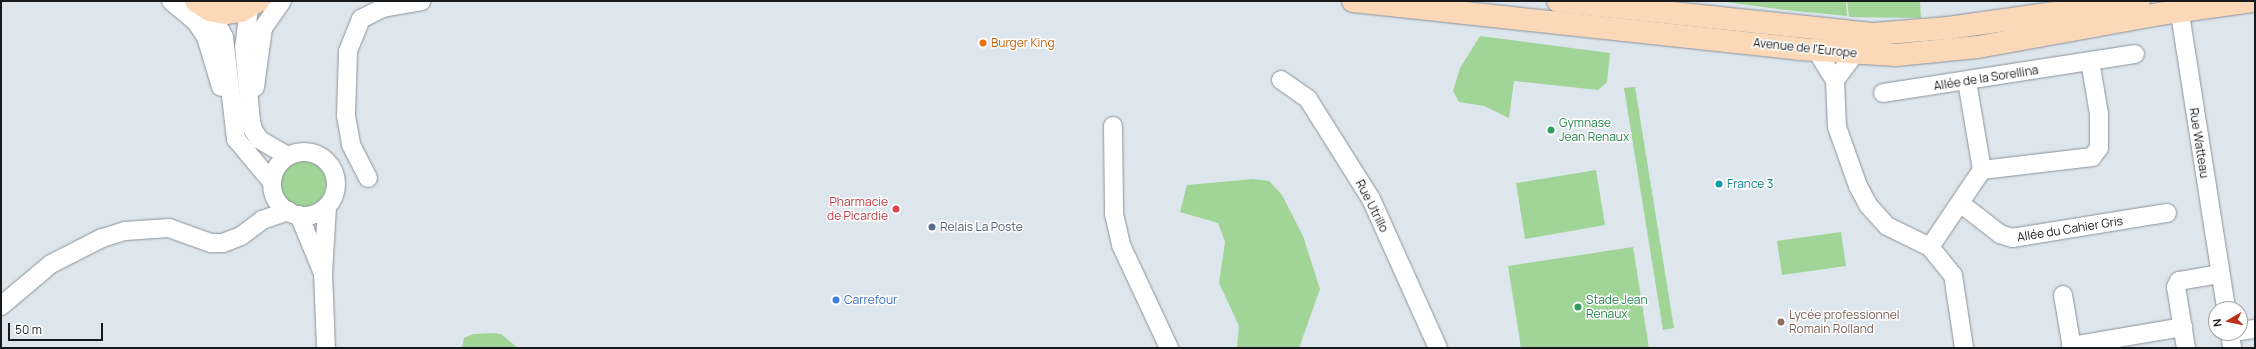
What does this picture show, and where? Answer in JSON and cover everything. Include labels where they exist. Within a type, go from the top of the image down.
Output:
[{"type":"main road","name":"Avenue de l'Europe","points":[[1353,1],[1816,50],[1896,55],[1973,47],[2178,6],[2254,1]]},
{"type":"main road","name":"Avenue de l'Europe","points":[[1558,1],[1874,34],[1948,28],[2139,1]]},
{"type":"main road","points":[[203,5],[226,13],[254,4]]},
{"type":"street","points":[[171,1],[196,22],[206,37],[239,144],[272,188],[276,201],[293,213],[323,274]]},
{"type":"street","points":[[251,121],[263,28],[282,1]]},
{"type":"street","points":[[368,178],[351,144],[346,115],[348,51],[361,19],[383,8],[421,1]]},
{"type":"street","points":[[254,4],[244,46],[251,121],[260,140],[288,156]]},
{"type":"street","points":[[203,5],[224,37],[233,124]]},
{"type":"street","name":"Rue Watteau","points":[[2178,6],[2225,301]]},
{"type":"street","points":[[1816,50],[1835,80],[1836,127],[1858,186],[1868,205],[1887,226],[1930,247],[1953,275],[1964,348]]},
{"type":"street","points":[[1835,80],[1856,53]]},
{"type":"street","name":"Allée de la Sorellina","points":[[1883,93],[1899,89],[1921,88],[2135,54]]},
{"type":"street","points":[[1982,170],[2092,157],[2099,148],[2099,114],[2090,61]]},
{"type":"street","name":"Rue Utrillo","points":[[1281,80],[1308,99],[1371,199],[1438,348]]},
{"type":"street","points":[[1930,247],[1982,170],[1967,81]]},
{"type":"street","points":[[1113,126],[1114,214],[1121,245],[1169,348]]},
{"type":"street","points":[[262,220],[277,166],[288,156],[305,152],[315,154],[328,164],[335,179],[335,187],[327,206],[323,274],[326,348]]},
{"type":"street","name":"Allée du Cahier Gris","points":[[1960,204],[2000,234],[2012,238],[2167,213]]},
{"type":"street","points":[[1,306],[51,264],[102,238],[125,231],[169,228],[211,243],[224,243],[241,236],[262,220],[293,213],[314,214],[327,206]]},
{"type":"street","points":[[2186,348],[2176,287],[2179,281],[2220,274]]},
{"type":"street","points":[[2063,295],[2071,347],[2183,328]]},
{"type":"green space","points":[[1718,1],[1846,1],[1847,16],[1786,10]]},
{"type":"green space","points":[[1847,1],[1920,1],[1921,18],[1849,17]]},
{"type":"green space","points":[[1480,36],[1610,53],[1607,82],[1598,90],[1514,81],[1509,118],[1484,106],[1459,102],[1453,91],[1460,68]]},
{"type":"green space","points":[[1635,87],[1674,328],[1663,330],[1624,88]]},
{"type":"green space","points":[[303,161],[316,165],[322,171],[326,184],[322,197],[316,203],[303,207],[290,203],[284,197],[280,184],[284,171],[290,165]]},
{"type":"green space","points":[[1596,170],[1605,225],[1525,239],[1516,183]]},
{"type":"green space","points":[[1253,179],[1269,181],[1282,195],[1303,236],[1320,289],[1299,348],[1237,348],[1239,326],[1219,283],[1225,242],[1218,223],[1180,212],[1187,185]]},
{"type":"green space","points":[[1841,232],[1846,266],[1782,275],[1777,241]]},
{"type":"green space","name":"Stade Jean Renaux","points":[[1633,247],[1649,348],[1521,348],[1508,266]]},
{"type":"green space","points":[[473,334],[501,334],[518,348],[462,348],[464,338]]},
{"type":"place","name":"Burger King","points":[[983,43]]},
{"type":"place","name":"Gymnase Jean Renaux","points":[[1551,130]]},
{"type":"place","name":"France 3","points":[[1719,184]]},
{"type":"place","name":"Pharmacie de Picardie","points":[[896,209]]},
{"type":"place","name":"Relais La Poste","points":[[932,227]]},
{"type":"place","name":"Carrefour","points":[[836,300]]},
{"type":"place","name":"Stade Jean Renaux","points":[[1578,307]]},
{"type":"place","name":"Lycée professionnel Romain Rolland","points":[[1781,322]]}]
